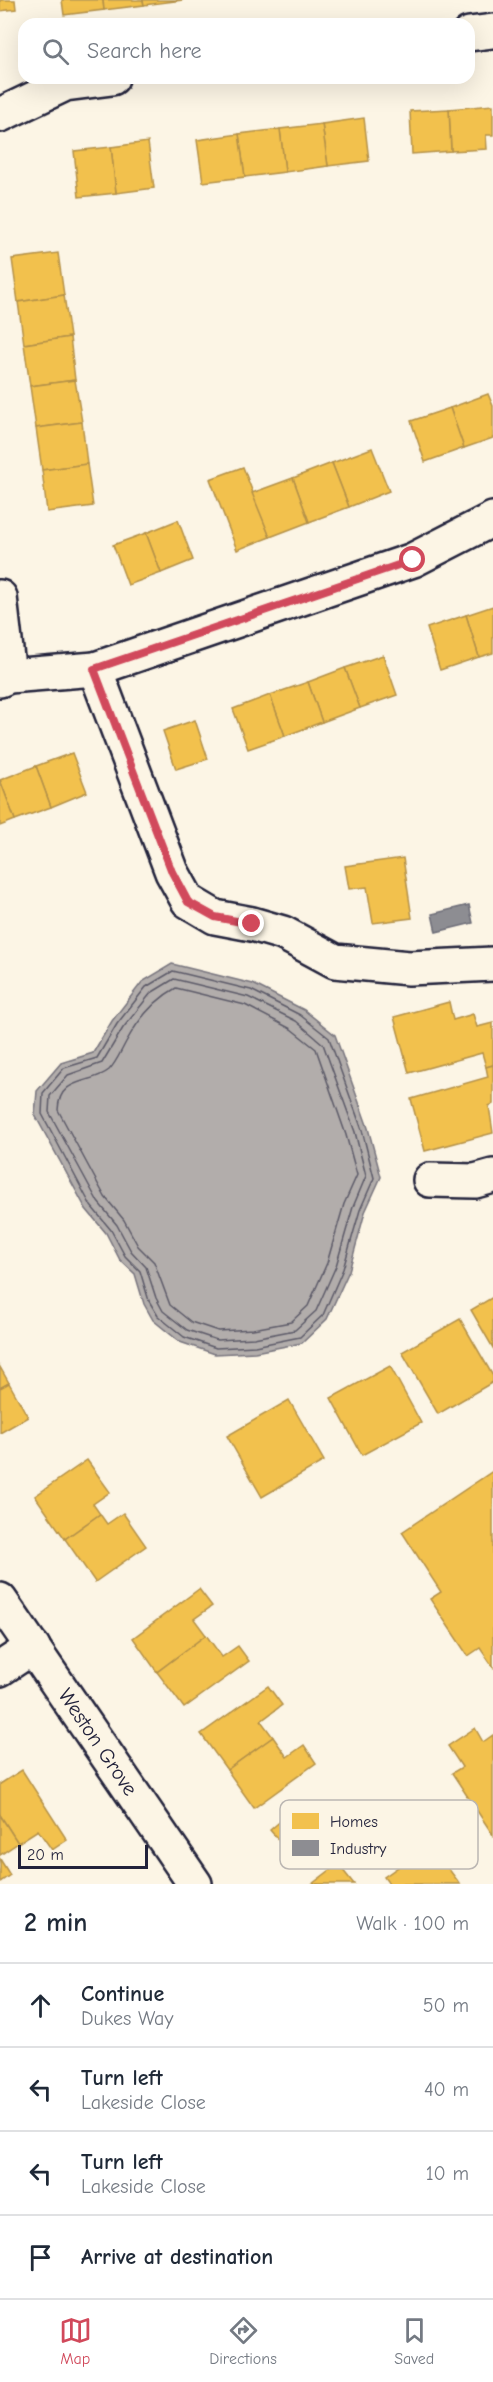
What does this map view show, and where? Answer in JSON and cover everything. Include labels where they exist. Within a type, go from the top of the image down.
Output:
[{"type":"street","points":[[475,33],[493,31]]},
{"type":"street","points":[[0,115],[65,84]]},
{"type":"street","points":[[0,597],[4,678],[94,669],[413,560],[493,519]]},
{"type":"street","points":[[94,669],[172,872],[188,902],[215,917],[282,933],[335,962],[409,968],[493,964]]},
{"type":"street","points":[[430,1180],[475,1182],[493,1176]]},
{"type":"street","name":"Weston Grove","points":[[0,1600],[195,1884]]},
{"type":"street","points":[[0,1669],[33,1647]]},
{"type":"water","points":[[172,964],[253,984],[304,1010],[335,1035],[368,1128],[381,1177],[365,1212],[349,1271],[327,1319],[302,1343],[255,1352],[215,1354],[180,1342],[153,1320],[144,1304],[135,1274],[120,1260],[106,1233],[86,1209],[35,1115],[37,1091],[61,1063],[93,1053],[112,1021],[142,982]]},
{"type":"building: Homes","points":[[0,0],[15,0],[16,9],[0,11]]},
{"type":"building: Homes","points":[[62,0],[103,0],[104,10],[64,15]]},
{"type":"building: Homes","points":[[103,0],[143,0],[144,5],[104,10]]},
{"type":"building: Homes","points":[[143,0],[183,0],[144,5]]},
{"type":"building: Homes","points":[[493,105],[493,135],[486,135],[487,149],[451,151],[449,109]]},
{"type":"building: Homes","points":[[449,109],[451,151],[412,154],[410,111]]},
{"type":"building: Homes","points":[[364,118],[369,161],[328,166],[322,124]]},
{"type":"building: Homes","points":[[322,124],[328,166],[285,172],[280,129]]},
{"type":"building: Homes","points":[[280,129],[285,172],[245,177],[239,134]]},
{"type":"building: Homes","points":[[239,134],[245,177],[203,182],[197,140]]},
{"type":"building: Homes","points":[[148,142],[154,188],[116,193],[111,147]]},
{"type":"building: Homes","points":[[111,147],[116,193],[79,197],[74,151]]},
{"type":"building: Homes","points":[[58,253],[64,295],[18,302],[12,259]]},
{"type":"building: Homes","points":[[64,295],[70,337],[24,344],[18,302]]},
{"type":"building: Homes","points":[[70,337],[75,380],[30,386],[24,344]]},
{"type":"building: Homes","points":[[75,380],[82,422],[36,428],[30,386]]},
{"type":"building: Homes","points":[[488,394],[493,406],[493,438],[464,448],[450,408]]},
{"type":"building: Homes","points":[[450,408],[464,448],[425,462],[411,421]]},
{"type":"building: Homes","points":[[82,422],[87,464],[42,470],[36,428]]},
{"type":"building: Homes","points":[[372,448],[389,491],[349,507],[332,463]]},
{"type":"building: Homes","points":[[332,463],[349,507],[309,522],[293,478]]},
{"type":"building: Homes","points":[[87,464],[93,506],[47,512],[42,470]]},
{"type":"building: Homes","points":[[243,467],[270,537],[237,550],[210,479]]},
{"type":"building: Homes","points":[[293,478],[309,522],[270,537],[252,493]]},
{"type":"building: Homes","points":[[178,520],[193,560],[161,573],[146,533]]},
{"type":"building: Homes","points":[[146,533],[161,573],[128,585],[113,545]]},
{"type":"building: Homes","points":[[493,606],[493,653],[479,657],[466,615]]},
{"type":"building: Homes","points":[[466,615],[479,657],[440,670],[427,628]]},
{"type":"building: Homes","points":[[383,655],[397,695],[360,708],[345,668]]},
{"type":"building: Homes","points":[[345,668],[360,708],[322,722],[308,682]]},
{"type":"building: Homes","points":[[308,682],[322,722],[285,736],[270,695]]},
{"type":"building: Homes","points":[[270,695],[285,736],[248,749],[233,709]]},
{"type":"building: Homes","points":[[195,720],[208,759],[176,769],[163,731]]},
{"type":"building: Homes","points":[[72,753],[87,792],[51,807],[36,766]]},
{"type":"building: Homes","points":[[36,766],[51,807],[15,820],[0,780]]},
{"type":"building: Homes","points":[[0,780],[15,820],[0,826]]},
{"type":"building: Homes","points":[[403,858],[412,918],[373,923],[367,887],[349,889],[345,866]]},
{"type":"building: Homes","points":[[449,1002],[453,1020],[473,1014],[477,1027],[493,1023],[493,1065],[486,1067],[482,1053],[409,1073],[394,1017]]},
{"type":"building: Homes","points":[[493,1065],[493,1104],[489,1106],[493,1133],[425,1151],[411,1099],[488,1077],[486,1067]]},
{"type":"building: Homes","points":[[493,1297],[493,1348],[471,1310]]},
{"type":"building: Homes","points":[[460,1319],[493,1376],[493,1382],[438,1414],[402,1352]]},
{"type":"building: Homes","points":[[390,1366],[421,1423],[362,1455],[331,1398]]},
{"type":"building: Homes","points":[[0,1367],[9,1383],[0,1388]]},
{"type":"building: Homes","points":[[9,1383],[28,1417],[0,1433],[0,1388]]},
{"type":"building: Homes","points":[[289,1400],[324,1461],[262,1497],[227,1436]]},
{"type":"building: Homes","points":[[87,1460],[110,1492],[93,1504],[100,1514],[65,1539],[35,1496]]},
{"type":"building: Homes","points":[[493,1471],[493,1667],[480,1648],[468,1656],[430,1599],[441,1592],[402,1532]]},
{"type":"building: Homes","points":[[123,1513],[146,1546],[95,1582],[65,1539],[100,1514],[107,1524]]},
{"type":"building: Homes","points":[[199,1589],[212,1606],[194,1619],[206,1635],[157,1672],[133,1638]]},
{"type":"building: Homes","points":[[206,1635],[222,1657],[238,1646],[249,1661],[184,1708],[157,1672]]},
{"type":"building: Homes","points":[[268,1686],[282,1705],[261,1721],[273,1737],[227,1770],[201,1734]]},
{"type":"building: Homes","points":[[475,1728],[483,1742],[493,1735],[493,1835],[478,1812],[478,1800],[470,1800],[452,1773],[462,1767],[448,1746]]},
{"type":"building: Homes","points":[[273,1737],[287,1757],[304,1745],[316,1763],[254,1808],[227,1770]]},
{"type":"building: Homes","points":[[22,1770],[67,1840],[52,1850],[38,1830],[18,1843],[0,1815],[0,1784]]},
{"type":"building: Homes","points":[[0,1815],[18,1843],[0,1855]]},
{"type":"building: Homes","points":[[280,1821],[280,1842],[270,1830]]},
{"type":"building: Homes","points":[[0,1859],[10,1875],[0,1882]]},
{"type":"building: Homes","points":[[332,1869],[342,1869],[354,1884],[312,1884]]},
{"type":"building: Homes","points":[[395,1869],[449,1869],[460,1884],[389,1884],[384,1877]]},
{"type":"building: Industry","points":[[469,905],[473,923],[436,932],[432,914]]},
{"type":"route","points":[[252,924],[215,917],[188,902],[172,872],[94,669],[413,560]]}]
